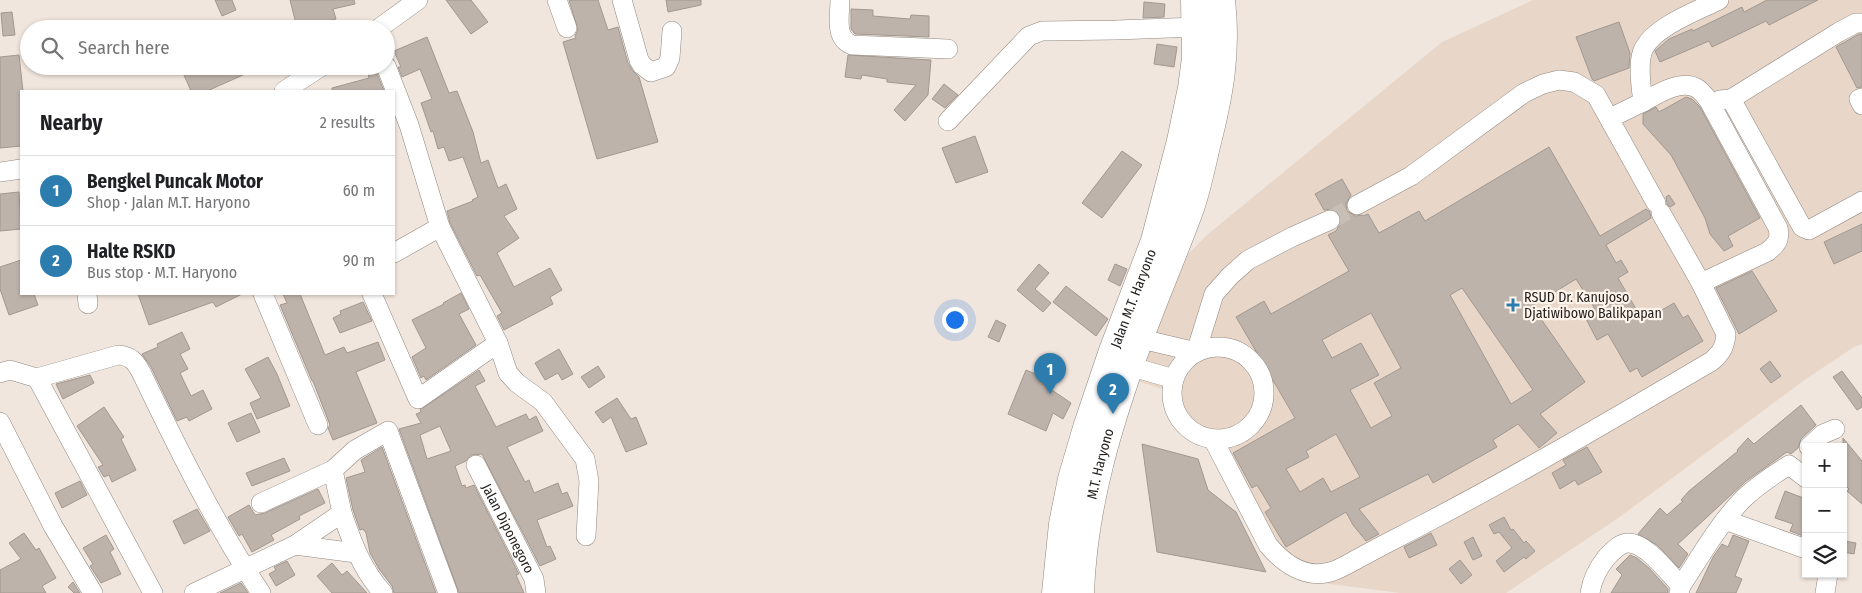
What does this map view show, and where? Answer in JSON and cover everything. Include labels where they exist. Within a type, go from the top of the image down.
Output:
[{"type":"highway","name":"Jalan M.T. Haryono","points":[[1130,336],[1181,141],[1192,88],[1197,27],[1195,0]]},
{"type":"highway","name":"Jalan M.T. Haryono","points":[[1056,593],[1063,524],[1072,479],[1087,428],[1190,207],[1222,71],[1224,25],[1221,0]]},
{"type":"highway","name":"M.T. Haryono","points":[[1080,593],[1086,529],[1095,479],[1129,366],[1130,336]]},
{"type":"street","points":[[390,20],[418,0]]},
{"type":"street","points":[[557,0],[567,28]]},
{"type":"street","points":[[622,0],[639,60],[651,72],[666,67],[670,58],[672,31]]},
{"type":"street","points":[[840,0],[839,34],[846,43],[852,45],[948,49]]},
{"type":"street","points":[[1643,102],[1640,81],[1643,49],[1653,36],[1669,25],[1719,0]]},
{"type":"street","points":[[1709,101],[1731,99],[1839,32],[1856,23],[1862,23]]},
{"type":"street","points":[[948,121],[1029,36],[1042,30],[1197,27]]},
{"type":"street","points":[[296,88],[311,75]]},
{"type":"street","points":[[390,75],[409,125],[440,227],[498,343],[508,373],[517,383],[543,402],[585,459],[589,481],[586,536]]},
{"type":"street","points":[[1213,440],[1268,545],[1280,559],[1304,572],[1330,572],[1470,500],[1712,361],[1721,353],[1725,344],[1726,334],[1701,283],[1610,118],[1596,95],[1574,82],[1559,80],[1543,84],[1524,93],[1411,176],[1357,205]]},
{"type":"street","points":[[1610,118],[1660,93],[1680,86],[1695,87],[1709,101],[1780,233],[1776,244],[1767,252],[1701,283]]},
{"type":"street","points":[[1862,98],[1859,100],[1862,105]]},
{"type":"street","points":[[1731,99],[1794,216],[1802,227],[1809,230],[1862,201]]},
{"type":"street","points":[[0,172],[20,169]]},
{"type":"street","points":[[1196,352],[1214,294],[1230,276],[1248,260],[1330,220]]},
{"type":"street","points":[[395,252],[440,227]]},
{"type":"street","points":[[263,295],[318,425]]},
{"type":"street","points":[[372,295],[418,398],[498,343]]},
{"type":"street","points":[[1130,336],[1196,352]]},
{"type":"street","points":[[1224,347],[1238,352],[1250,360],[1259,371],[1264,385],[1264,399],[1260,413],[1252,425],[1241,434],[1228,439],[1213,440],[1200,436],[1188,429],[1179,419],[1172,393],[1174,379],[1186,359],[1196,352],[1224,347]]},
{"type":"street","points":[[0,373],[10,370],[37,378],[118,355],[127,356],[134,360],[177,447],[261,593]]},
{"type":"street","points":[[1129,366],[1174,379]]},
{"type":"street","points":[[37,378],[153,593]]},
{"type":"street","points":[[0,422],[53,526],[93,593]]},
{"type":"street","points":[[1813,443],[1823,434],[1835,429]]},
{"type":"street","points":[[261,502],[333,470],[355,450],[388,431],[448,593]]},
{"type":"street","points":[[1590,593],[1594,577],[1600,566],[1618,547],[1628,543],[1647,551],[1680,590],[1725,520],[1742,500],[1802,454]]},
{"type":"street","name":"Jalan Diponegoro","points":[[476,465],[534,579],[536,593]]},
{"type":"street","points":[[1789,465],[1802,475]]},
{"type":"street","points":[[333,470],[342,514],[356,553],[365,570],[383,593]]},
{"type":"street","points":[[194,593],[295,545],[342,514]]},
{"type":"street","points":[[1725,520],[1802,548]]},
{"type":"street","points":[[295,545],[356,553]]},
{"type":"street","points":[[1825,593],[1827,578]]},
{"type":"shaded area","name":"RSUD Dr. Kanujoso Djatiwibowo Balikpapan","points":[[1533,0],[1862,0],[1862,344],[1854,347],[1806,379],[1617,519],[1506,593],[1400,593],[1314,582],[1278,564],[1212,452],[1162,389],[1138,381],[1177,265],[1207,235],[1442,42]]},
{"type":"building","points":[[215,0],[232,0],[236,10],[222,16]]},
{"type":"building","points":[[290,0],[354,0],[355,4],[333,9],[336,19],[295,20]]},
{"type":"building","points":[[446,0],[471,0],[488,22],[471,34]]},
{"type":"building","points":[[569,0],[598,0],[608,30],[618,27],[628,63],[639,77],[658,142],[597,159],[563,42],[576,38],[578,30]]},
{"type":"building","points":[[666,0],[701,0],[701,5],[668,12]]},
{"type":"building","points":[[1767,0],[1818,0],[1769,25],[1766,21],[1712,47],[1709,41],[1660,62],[1655,51],[1669,39],[1692,29],[1693,31],[1742,7],[1744,12]]},
{"type":"building","points":[[1144,2],[1165,4],[1164,17],[1143,18]]},
{"type":"building","points":[[851,9],[873,10],[873,16],[910,19],[911,15],[929,16],[929,37],[855,34],[851,29]]},
{"type":"building","points":[[12,12],[15,35],[3,36],[1,13]]},
{"type":"building","points":[[1619,22],[1630,53],[1629,68],[1594,81],[1576,37]]},
{"type":"building","points":[[1862,34],[1862,87],[1857,88],[1836,47]]},
{"type":"building","points":[[427,37],[449,93],[457,91],[473,132],[481,163],[488,160],[498,188],[506,184],[517,209],[504,216],[519,238],[497,253],[514,287],[550,268],[562,290],[550,297],[553,304],[504,330],[497,316],[502,313],[480,275],[477,276],[450,223],[447,211],[473,201],[478,197],[463,157],[449,161],[444,147],[438,149],[433,131],[431,132],[421,103],[432,99],[420,69],[402,77],[398,67],[401,67],[395,51]]},
{"type":"building","points":[[1157,44],[1177,47],[1174,67],[1154,64]]},
{"type":"building","points":[[19,55],[23,90],[20,90],[20,146],[0,148],[0,57]]},
{"type":"building","points":[[848,55],[931,60],[928,95],[905,121],[894,110],[916,85],[887,82],[887,79],[862,75],[861,79],[845,77]]},
{"type":"building","points":[[184,75],[243,75],[209,90],[191,90]]},
{"type":"building","points":[[368,75],[378,75],[384,90],[332,90],[332,88],[369,78]]},
{"type":"building","points":[[944,84],[958,95],[945,108],[932,99]]},
{"type":"building","points":[[1686,97],[1692,99],[1700,107],[1760,218],[1728,236],[1733,246],[1724,251],[1710,234],[1705,218],[1671,155],[1643,124],[1643,114],[1656,107],[1659,112]]},
{"type":"building","points":[[975,136],[988,172],[956,183],[942,148]]},
{"type":"building","points":[[1549,147],[1600,236],[1646,209],[1650,212],[1651,218],[1606,245],[1616,263],[1621,260],[1628,272],[1618,278],[1643,321],[1674,303],[1683,318],[1688,315],[1703,341],[1642,377],[1637,368],[1630,372],[1608,334],[1597,340],[1584,315],[1595,309],[1576,279],[1532,306],[1585,382],[1540,414],[1557,433],[1539,448],[1518,424],[1493,440],[1497,447],[1433,483],[1428,474],[1359,509],[1379,534],[1366,541],[1353,525],[1346,512],[1286,547],[1265,512],[1271,508],[1257,485],[1252,488],[1233,453],[1295,418],[1236,317],[1264,301],[1271,314],[1349,271],[1328,235],[1336,231],[1339,226],[1340,216],[1337,211],[1332,209],[1324,210],[1315,194],[1342,179],[1351,195],[1346,204],[1347,211],[1356,216],[1368,214],[1379,233],[1419,211],[1425,221]],"holes":[[[1462,288],[1533,390],[1511,404],[1450,295]],[[1371,313],[1401,368],[1374,383],[1392,416],[1371,428],[1350,390],[1379,375],[1361,343],[1332,358],[1322,340]],[[1336,434],[1360,477],[1331,492],[1323,478],[1300,492],[1286,469],[1309,457],[1306,451]]]},
{"type":"building","points":[[1122,151],[1142,165],[1102,218],[1082,203]]},
{"type":"building","points":[[19,192],[20,229],[0,231],[0,194]]},
{"type":"building","points":[[1669,195],[1675,204],[1670,207],[1667,204],[1666,197]]},
{"type":"building","points":[[1862,224],[1862,251],[1834,264],[1824,242]]},
{"type":"building","points":[[20,260],[20,295],[34,295],[38,305],[9,315],[0,289],[0,267]]},
{"type":"building","points":[[1039,264],[1049,273],[1035,289],[1051,303],[1043,312],[1017,290]]},
{"type":"building","points":[[1115,264],[1127,269],[1120,286],[1108,280]]},
{"type":"building","points":[[1752,271],[1777,311],[1739,334],[1716,288]]},
{"type":"building","points":[[1066,286],[1108,319],[1096,336],[1053,302]]},
{"type":"building","points":[[461,293],[469,309],[459,314],[476,345],[426,380],[424,376],[421,378],[412,357],[426,348],[412,320]]},
{"type":"building","points":[[138,295],[240,295],[216,307],[213,302],[149,325]]},
{"type":"building","points":[[283,295],[300,295],[325,355],[344,347],[347,353],[378,342],[385,360],[356,372],[377,423],[333,440],[328,428],[330,425],[313,381],[280,305],[287,303]]},
{"type":"building","points":[[363,302],[372,321],[340,333],[333,318],[341,314],[340,311]]},
{"type":"building","points":[[996,320],[1006,325],[999,342],[988,337]]},
{"type":"building","points":[[182,332],[190,349],[180,354],[188,369],[180,373],[191,396],[203,390],[212,409],[189,421],[187,417],[177,421],[151,367],[142,354],[158,347],[157,344]]},
{"type":"building","points":[[559,349],[573,374],[562,380],[558,373],[545,380],[535,363]]},
{"type":"building","points":[[268,357],[290,406],[257,419],[250,403],[261,398],[245,369]]},
{"type":"building","points":[[1770,361],[1781,376],[1771,383],[1760,369]]},
{"type":"building","points":[[598,366],[605,377],[589,388],[581,377]]},
{"type":"building","points":[[479,370],[485,381],[475,386],[496,427],[526,414],[529,420],[536,416],[543,431],[507,447],[525,482],[529,480],[534,493],[558,483],[562,494],[567,492],[573,506],[537,520],[547,547],[550,546],[556,559],[540,566],[482,454],[471,455],[466,461],[455,466],[462,486],[465,485],[466,488],[474,485],[519,574],[516,575],[524,593],[459,593],[399,429],[421,423],[416,414],[421,412],[420,410]],"holes":[[[440,426],[451,451],[427,459],[420,435]]]},
{"type":"building","points":[[1026,370],[1045,378],[1043,384],[1071,403],[1063,419],[1053,413],[1046,431],[1008,414]]},
{"type":"building","points":[[1842,371],[1862,398],[1862,407],[1857,410],[1833,377]]},
{"type":"building","points":[[90,375],[94,383],[63,399],[56,384]]},
{"type":"building","points":[[617,398],[631,419],[636,417],[647,444],[626,452],[611,417],[603,423],[595,412]]},
{"type":"building","points":[[1801,405],[1816,425],[1801,439],[1798,448],[1791,454],[1787,452],[1746,481],[1678,544],[1688,554],[1679,568],[1657,545],[1638,534],[1660,508],[1667,515],[1683,501],[1681,500],[1689,491],[1738,451],[1748,438],[1754,444]]},
{"type":"building","points":[[104,407],[124,437],[121,439],[136,470],[112,482],[109,475],[104,477],[98,467],[103,465],[77,426]]},
{"type":"building","points":[[251,413],[260,432],[237,442],[228,423]]},
{"type":"building","points":[[1843,438],[1862,461],[1862,504],[1847,491],[1849,489],[1847,487],[1847,443],[1843,443]]},
{"type":"building","points":[[1142,444],[1198,459],[1208,490],[1236,512],[1266,572],[1157,552]]},
{"type":"building","points":[[382,447],[436,593],[394,593],[392,586],[370,553],[366,533],[363,529],[360,530],[353,510],[346,478],[365,472],[361,460]]},
{"type":"building","points":[[1587,447],[1602,472],[1578,485],[1575,480],[1560,489],[1552,473],[1566,465],[1563,460]]},
{"type":"building","points":[[284,458],[290,471],[252,486],[246,473]]},
{"type":"building","points":[[80,481],[87,495],[62,508],[55,493]]},
{"type":"building","points":[[318,489],[325,503],[299,516],[300,519],[271,535],[274,540],[252,552],[242,534],[239,536],[228,517],[249,505],[255,515],[265,513]]},
{"type":"building","points":[[1785,491],[1802,497],[1802,536],[1790,531],[1793,524],[1775,518]]},
{"type":"building","points":[[197,509],[210,531],[184,544],[173,521]]},
{"type":"building","points":[[1504,517],[1511,530],[1513,529],[1524,543],[1526,541],[1535,551],[1526,559],[1524,557],[1504,572],[1496,561],[1512,548],[1499,532],[1494,534],[1489,525]]},
{"type":"building","points":[[24,533],[36,550],[39,548],[56,578],[42,586],[46,593],[0,593],[0,570],[21,559],[9,543]]},
{"type":"building","points":[[1431,533],[1437,545],[1409,558],[1404,547]]},
{"type":"building","points":[[106,535],[114,549],[110,552],[121,574],[101,583],[90,566],[93,564],[83,548]]},
{"type":"building","points":[[1733,535],[1749,541],[1735,576],[1742,579],[1736,593],[1696,593],[1713,557],[1722,544],[1728,547]]},
{"type":"building","points":[[1473,537],[1482,556],[1473,560],[1464,542]]},
{"type":"building","points":[[1847,542],[1856,543],[1854,554],[1847,553]]},
{"type":"building","points":[[1630,555],[1649,568],[1668,589],[1668,593],[1611,593],[1622,575],[1616,569]]},
{"type":"building","points":[[1460,560],[1472,575],[1461,584],[1449,569]]},
{"type":"building","points":[[287,561],[295,575],[276,586],[269,574],[276,570],[274,567]]},
{"type":"building","points":[[332,563],[342,575],[347,571],[367,593],[332,593],[317,576]]},
{"type":"building","points":[[73,582],[80,593],[74,593],[68,587]]},
{"type":"building","points":[[241,583],[248,593],[220,593]]},
{"type":"tunnel","points":[[1330,220],[1357,205]]},
{"type":"place","name":"RSUD Dr. Kanujoso Djatiwibowo Balikpapan","points":[[1513,305]]},
{"type":"place","name":"Bengkel Puncak Motor","points":[[1050,394]]},
{"type":"place","name":"Halte RSKD","points":[[1113,414]]}]
